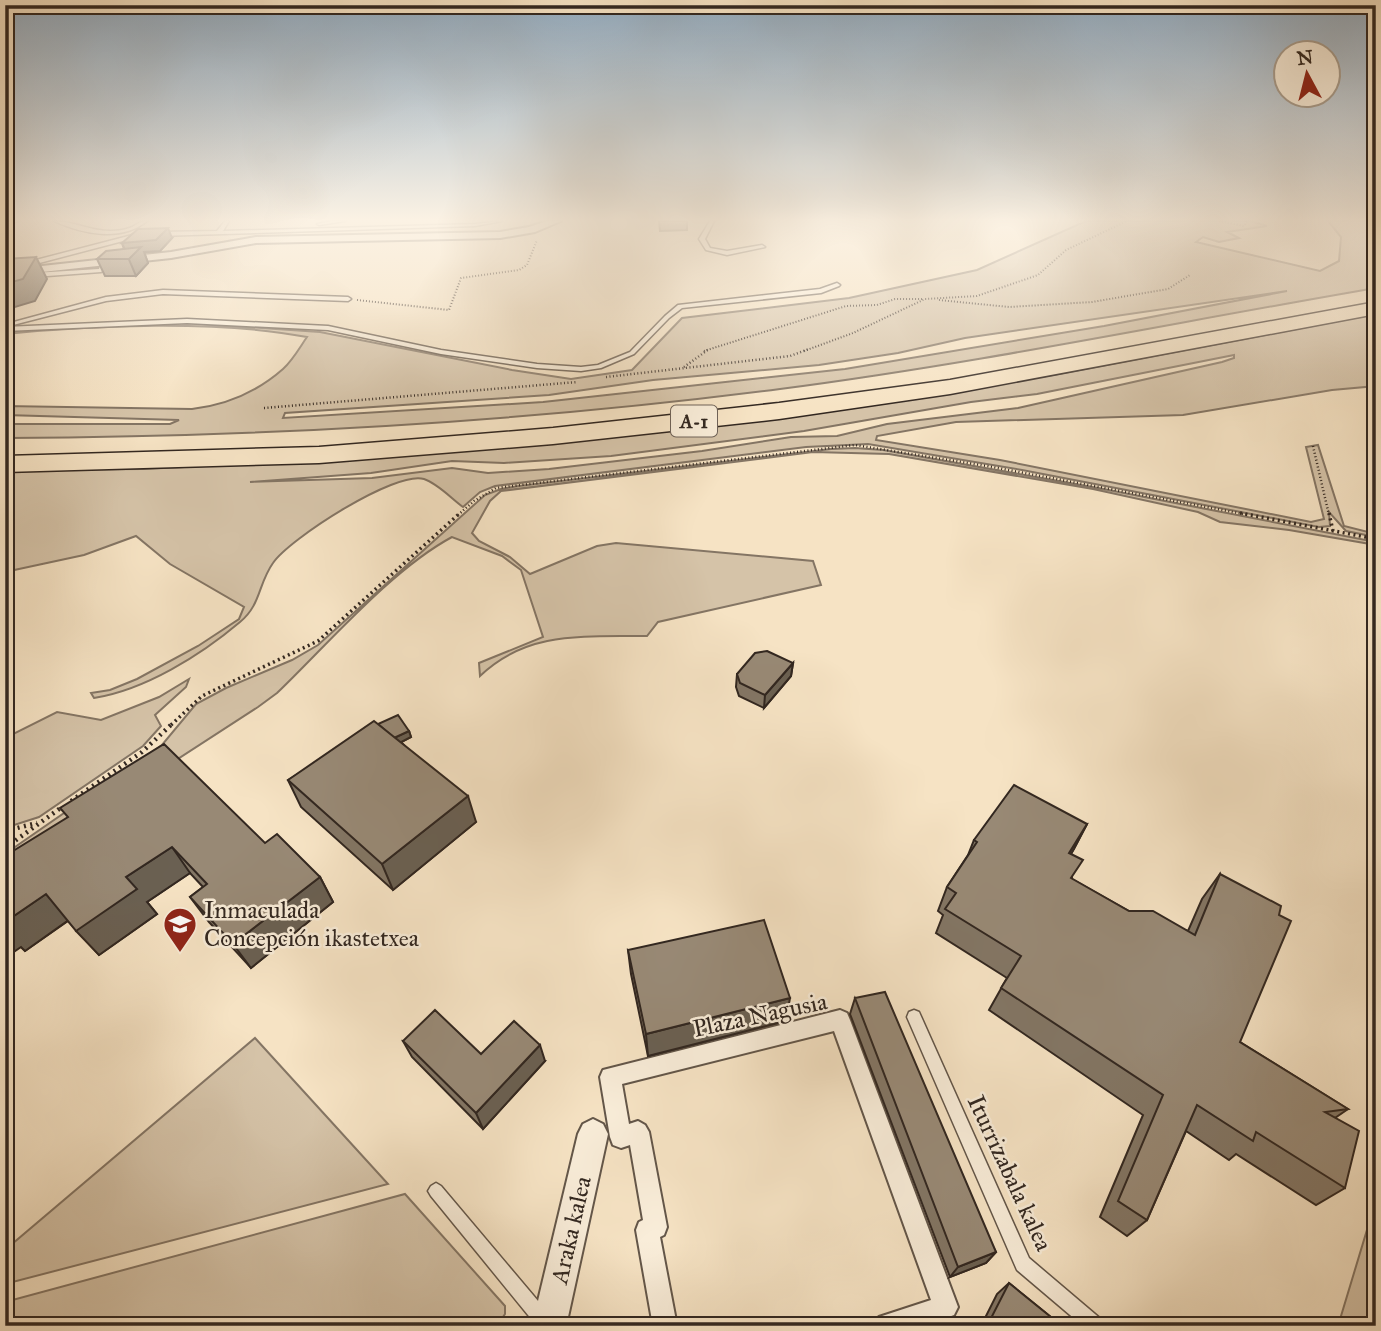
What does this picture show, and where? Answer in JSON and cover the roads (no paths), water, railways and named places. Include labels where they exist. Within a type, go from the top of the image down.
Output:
[{"type":"highway","name":"A-1","points":[[5,446],[323,437],[669,409],[943,372],[1376,294]]},
{"type":"highway","name":"A-1","points":[[5,464],[333,454],[553,436],[766,413],[950,387],[1376,308]]},
{"type":"street","name":"Plaza Nagusia","points":[[665,1326],[647,1230],[656,1227],[638,1132],[621,1137],[610,1077],[840,1020],[946,1307],[888,1326]]},
{"type":"street","name":"Araka kalea","points":[[548,1326],[593,1134]]},
{"type":"lane","points":[[5,327],[187,321],[328,328],[441,352],[537,366],[581,369],[599,367],[632,353],[680,306],[821,291],[837,285]]},
{"type":"lane","points":[[5,327],[106,299],[163,292],[348,299]]},
{"type":"lane","name":"Iturrizabala kalea","points":[[915,1017],[1023,1264],[1096,1326]]},
{"type":"lane","points":[[436,1191],[548,1326]]},
{"type":"place","name":"Inmaculada Concepción ikastetxea","points":[[180,954]]}]
